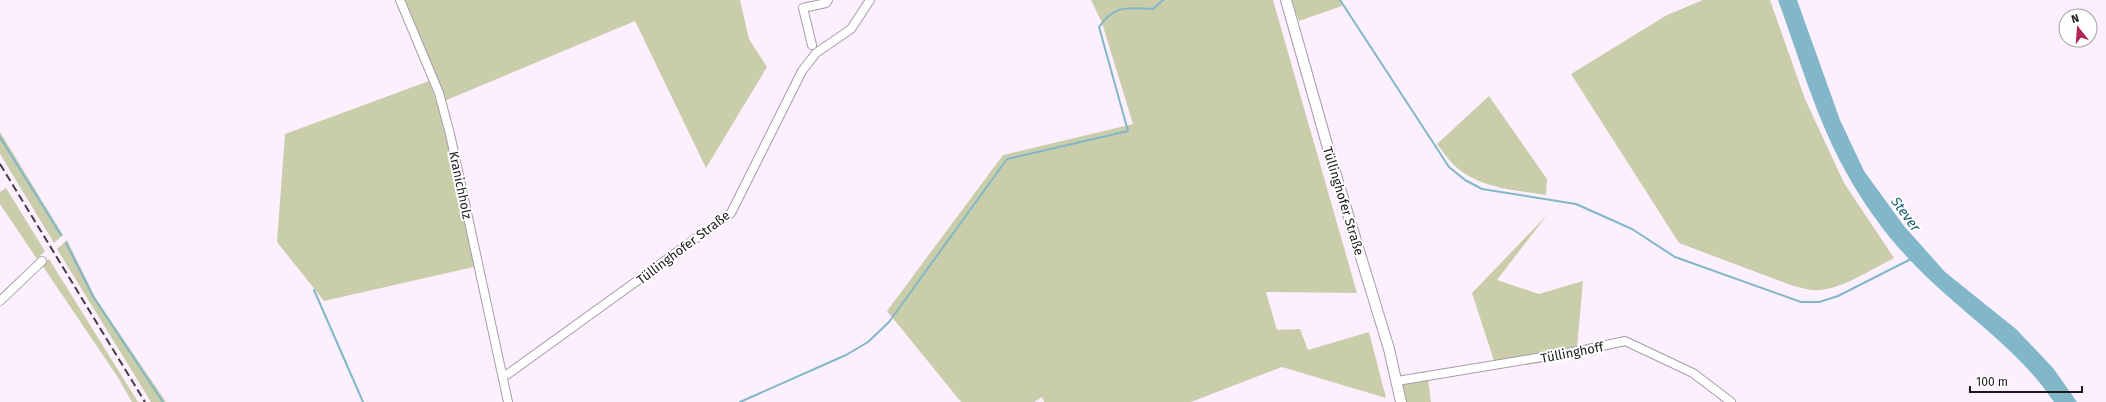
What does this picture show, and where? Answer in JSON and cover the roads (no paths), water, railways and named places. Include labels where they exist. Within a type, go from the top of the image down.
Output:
[{"type":"main road","name":"Tüllinghofer Straße","points":[[1286,0],[1332,162],[1398,382],[1401,402]]},
{"type":"street","name":"Kranichholz","points":[[400,0],[443,106],[508,402]]},
{"type":"street","points":[[812,45],[803,8],[826,3],[828,0]]},
{"type":"street","name":"Tüllinghofer Straße","points":[[503,375],[508,374],[731,212],[802,71],[816,53],[851,28],[870,0]]},
{"type":"street","points":[[0,301],[42,261]]},
{"type":"street","name":"Tüllinghoff","points":[[1398,382],[1579,351],[1625,341],[1693,373],[1731,402]]},
{"type":"water","points":[[1778,0],[1797,0],[1840,120],[1864,171],[1904,226],[1945,272],[2016,329],[2053,368],[2077,402],[2054,402],[2022,363],[2004,345],[1928,278],[1892,240],[1875,218],[1846,172],[1835,151],[1817,109]]},
{"type":"waterway","points":[[740,402],[846,355],[868,342],[889,322],[1007,159],[1128,131],[1099,27],[1111,14],[1117,11],[1129,8],[1153,9],[1163,0]]},
{"type":"waterway","points":[[1340,0],[1449,167],[1465,180],[1482,189],[1576,204],[1632,229],[1675,257],[1801,302],[1819,302],[1838,296],[1911,259]]},
{"type":"waterway","points":[[0,137],[61,235]]},
{"type":"waterway","points":[[66,243],[94,298],[163,402]]},
{"type":"waterway","points":[[314,290],[363,402]]},
{"type":"railway","points":[[0,164],[145,402]]},
{"type":"water label","name":"Stever","points":[[1906,214]]}]
